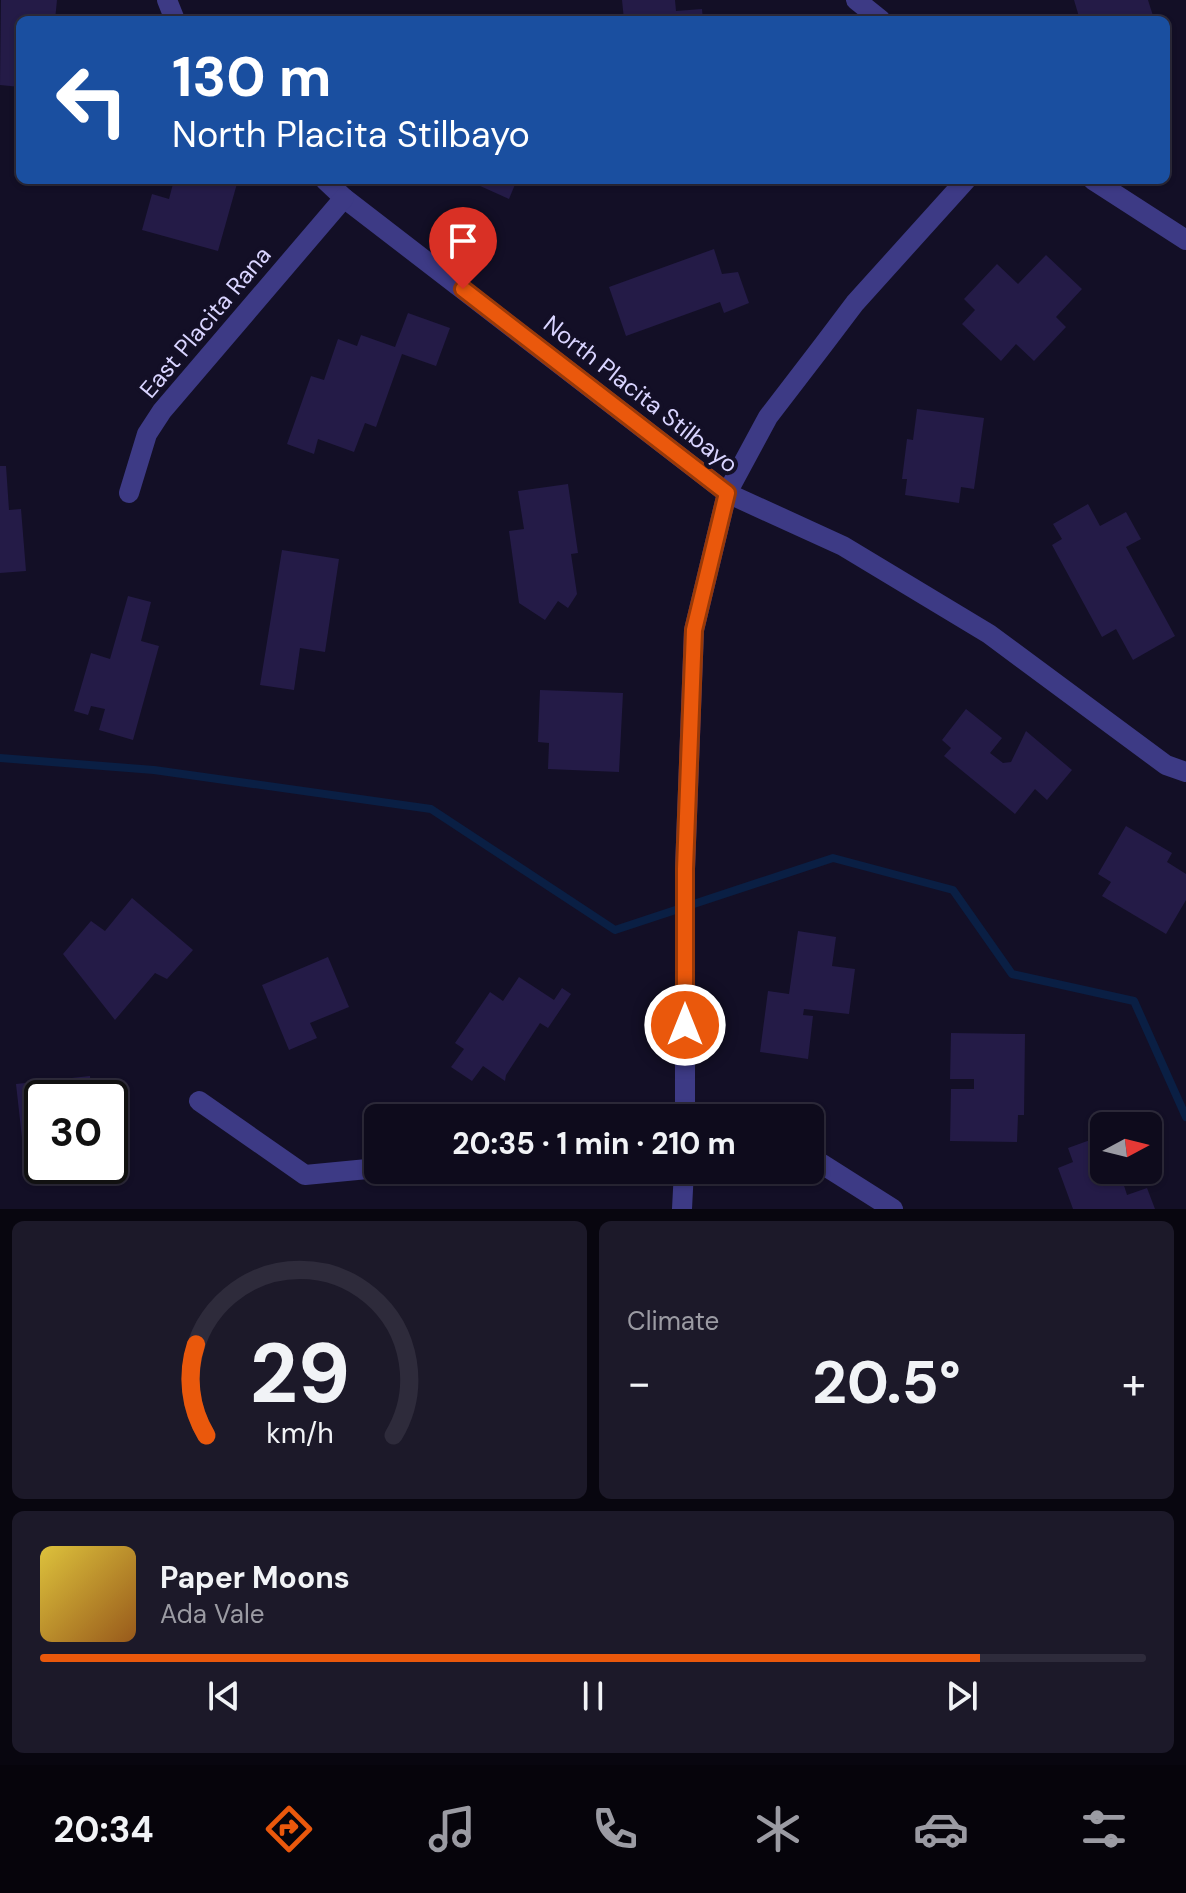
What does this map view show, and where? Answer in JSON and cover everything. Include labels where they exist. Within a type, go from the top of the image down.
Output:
[{"type":"street","points":[[856,0],[876,16]]},
{"type":"street","name":"North Placita Stilbayo","points":[[329,184],[727,493],[843,546],[989,634],[1166,765],[1186,772]]},
{"type":"street","points":[[685,1104],[685,869],[694,630],[727,493],[768,417],[831,334],[962,184]]},
{"type":"street","points":[[1099,184],[1186,240]]},
{"type":"street","name":"East Placita Rana","points":[[129,493],[147,434],[162,411],[344,198]]},
{"type":"street","points":[[199,1101],[305,1175],[364,1169]]},
{"type":"street","points":[[824,1165],[893,1209]]},
{"type":"street","points":[[682,1209],[683,1184]]},
{"type":"building","points":[[1,0],[57,0],[55,16],[16,16],[16,87],[0,85]]},
{"type":"building","points":[[622,0],[675,0],[676,11],[702,9],[703,16],[624,16]]},
{"type":"building","points":[[1074,0],[1148,0],[1153,16],[1079,16]]},
{"type":"building","points":[[173,184],[237,184],[218,251],[142,230],[152,194],[169,199]]},
{"type":"building","points":[[476,184],[515,184],[509,199]]},
{"type":"building","points":[[714,249],[722,274],[738,272],[749,303],[724,313],[720,302],[626,336],[609,287]]},
{"type":"building","points":[[1046,255],[1082,289],[1056,317],[1066,327],[1034,361],[1016,344],[1001,361],[962,324],[975,310],[964,299],[997,264],[1018,284]]},
{"type":"building","points":[[408,313],[450,328],[436,366],[402,354],[376,427],[365,423],[354,452],[318,439],[314,454],[287,444],[311,376],[324,380],[338,339],[357,346],[361,335],[395,347]]},
{"type":"building","points":[[917,409],[984,418],[974,489],[961,487],[959,503],[905,495],[907,479],[902,479],[907,439],[913,440]]},
{"type":"building","points":[[0,466],[6,466],[9,510],[21,509],[26,571],[0,573]]},
{"type":"building","points":[[568,484],[578,553],[571,554],[577,594],[568,608],[558,601],[545,620],[519,603],[509,531],[524,529],[518,491]]},
{"type":"building","points":[[1088,504],[1100,526],[1126,512],[1141,539],[1126,547],[1175,636],[1133,660],[1116,629],[1102,637],[1052,545],[1062,539],[1053,524]]},
{"type":"building","points":[[282,550],[339,559],[325,652],[300,648],[294,690],[260,685]]},
{"type":"building","points":[[128,596],[151,602],[141,641],[159,646],[133,740],[99,730],[105,709],[91,706],[88,715],[74,711],[91,653],[110,659]]},
{"type":"building","points":[[540,690],[623,693],[619,772],[548,769],[549,743],[538,742]]},
{"type":"building","points":[[966,709],[1002,738],[990,753],[1003,763],[1011,762],[1026,731],[1072,770],[1047,800],[1035,789],[1015,814],[944,756],[951,748],[942,740]]},
{"type":"building","points":[[1126,826],[1172,853],[1167,862],[1186,874],[1186,900],[1166,934],[1102,896],[1111,882],[1098,874]]},
{"type":"building","points":[[132,898],[193,950],[167,979],[155,973],[115,1020],[63,954],[91,921],[105,931]]},
{"type":"building","points":[[798,931],[836,937],[832,966],[855,969],[849,1014],[804,1009],[803,1015],[813,1016],[808,1059],[760,1052],[768,991],[789,994]]},
{"type":"building","points":[[328,957],[349,1007],[310,1023],[317,1038],[289,1050],[262,985]]},
{"type":"building","points":[[519,977],[554,1000],[562,988],[571,994],[548,1028],[540,1023],[505,1081],[483,1066],[472,1081],[451,1067],[464,1049],[455,1043],[490,992],[503,1001]]},
{"type":"building","points":[[951,1033],[1025,1034],[1024,1115],[1018,1115],[1017,1142],[950,1141],[951,1089],[974,1089],[974,1079],[950,1079]]},
{"type":"building","points":[[90,1076],[90,1080],[53,1080]]},
{"type":"building","points":[[24,1083],[24,1156],[16,1084]]},
{"type":"building","points":[[1090,1140],[1090,1184],[1123,1184],[1127,1195],[1147,1188],[1155,1209],[1073,1209],[1058,1168],[1073,1162],[1068,1148]]},
{"type":"waterway","points":[[0,758],[154,770],[431,809],[615,930],[833,858],[953,890],[1012,974],[1134,1001],[1186,1117]]},
{"type":"route","points":[[463,289],[727,493],[694,630],[685,869],[685,1025]]}]
